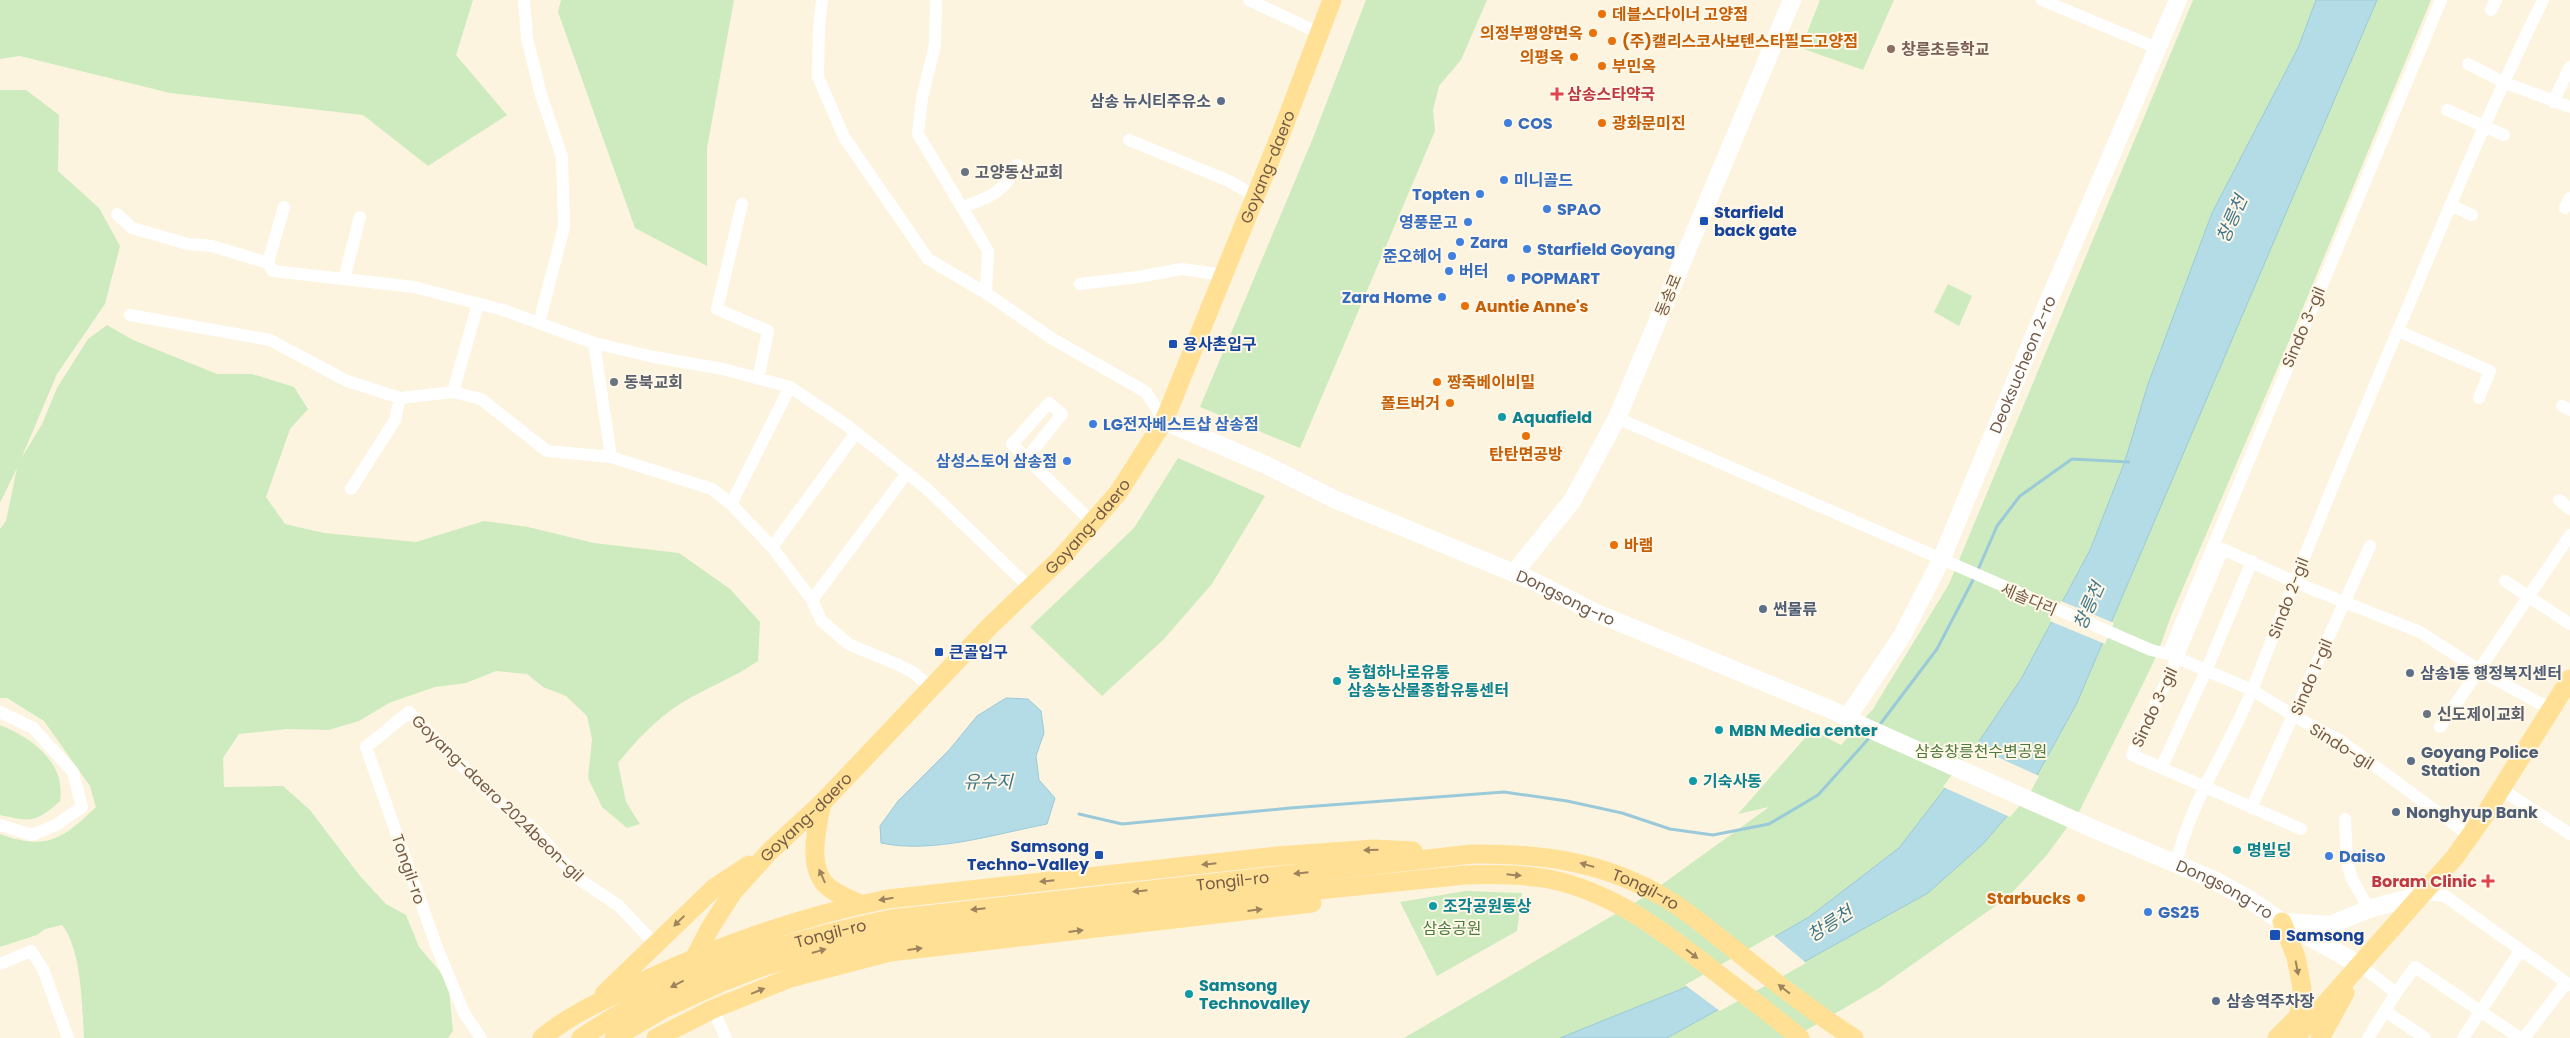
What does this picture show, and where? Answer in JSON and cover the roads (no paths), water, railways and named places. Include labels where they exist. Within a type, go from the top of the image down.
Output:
[{"type":"main road","name":"Goyang-daero","points":[[695,957],[710,928],[733,892],[769,852],[822,803],[931,688],[1060,559],[1118,493],[1164,421],[1332,0]]},
{"type":"main road","name":"동송로","points":[[1514,572],[1572,500],[1617,418],[1792,0]]},
{"type":"main road","name":"Deoksucheon 2-ro","points":[[1847,718],[1902,636],[1941,560],[2178,0]]},
{"type":"main road","name":"Dongsong-ro","points":[[1164,421],[1266,465],[1334,499],[1514,572],[1603,615],[1834,711],[1865,728],[2212,879],[2250,900],[2282,922],[2360,965]]},
{"type":"main road","points":[[2295,1038],[2424,894],[2470,836],[2570,679]]},
{"type":"main road","points":[[822,803],[814,836],[816,860],[821,876],[826,885],[860,904]]},
{"type":"main road","points":[[542,1038],[557,1026],[594,1004],[695,957],[728,944],[860,904],[888,899],[1276,856],[1374,849],[1472,854]]},
{"type":"main road","points":[[594,1004],[714,888],[769,852]]},
{"type":"main road","name":"Tongil-ro","points":[[614,1038],[664,1009],[722,982],[764,966],[889,926],[1472,854],[1511,854],[1552,857],[1586,864],[1644,887],[1679,906],[1822,1019],[1854,1038]]},
{"type":"main road","name":"Tongil-ro","points":[[581,1038],[663,991],[716,968],[829,932],[1465,875],[1508,874],[1549,879],[1602,896],[1654,924],[1798,1036]]},
{"type":"main road","points":[[656,1038],[713,1009],[790,978],[890,952],[1281,907],[1361,895],[1465,875]]},
{"type":"main road","points":[[2299,1015],[2302,988],[2296,958],[2282,922],[2330,925],[2369,909],[2424,894]]},
{"type":"main road","points":[[695,957],[713,1009]]},
{"type":"main road","points":[[2277,1038],[2299,1015],[2360,965]]},
{"type":"main road","points":[[2320,1038],[2360,965]]},
{"type":"main road","points":[[557,1026],[580,1028],[592,1038]]},
{"type":"street","points":[[524,0],[528,38],[541,95],[562,157],[564,227],[538,323]]},
{"type":"street","points":[[822,0],[818,26],[818,77],[844,137],[928,259],[986,293],[1051,338],[1146,392],[1164,421]]},
{"type":"street","points":[[936,0],[935,45],[922,98],[918,134],[988,250],[986,293]]},
{"type":"street","points":[[1248,0],[1319,33]]},
{"type":"street","points":[[2042,0],[2157,48]]},
{"type":"street","name":"Sindo 3-gil","points":[[2161,768],[2132,755],[2441,0]]},
{"type":"street","name":"Sindo 2-gil","points":[[2176,864],[2180,847],[2205,788],[2252,690],[2294,582],[2450,205],[2503,82],[2543,0]]},
{"type":"street","points":[[2468,64],[2503,82],[2570,107]]},
{"type":"street","points":[[2553,102],[2570,67]]},
{"type":"street","points":[[2447,110],[2504,135]]},
{"type":"street","points":[[1129,140],[1229,181],[1255,196]]},
{"type":"street","points":[[963,207],[996,194],[1011,178],[1017,165]]},
{"type":"street","points":[[742,204],[717,309],[768,330],[758,378]]},
{"type":"street","points":[[2450,205],[2472,215]]},
{"type":"street","points":[[268,263],[284,207]]},
{"type":"street","points":[[117,214],[132,228],[188,244],[212,246],[268,263],[273,270],[414,287],[478,304],[594,343],[758,378],[790,387],[856,432],[926,488],[1030,588]]},
{"type":"street","points":[[344,279],[360,216]]},
{"type":"street","points":[[1080,284],[1138,277],[1182,268],[1223,275]]},
{"type":"street","points":[[453,392],[478,304]]},
{"type":"street","points":[[130,315],[270,340],[346,380],[400,398],[453,392],[481,399],[547,451],[611,457],[712,489],[731,504],[772,547],[812,600],[821,620],[848,644],[899,665],[914,673],[931,688]]},
{"type":"street","points":[[2398,330],[2490,371],[2480,398]]},
{"type":"street","points":[[594,343],[611,457]]},
{"type":"street","points":[[731,504],[790,387]]},
{"type":"street","points":[[351,489],[395,420],[400,398]]},
{"type":"street","name":"세솔다리","points":[[1617,418],[1963,570],[2151,650]]},
{"type":"street","points":[[772,547],[856,432]]},
{"type":"street","points":[[1027,458],[1093,523]]},
{"type":"street","points":[[812,600],[907,473]]},
{"type":"street","points":[[2559,500],[2570,510]]},
{"type":"street","points":[[2440,728],[2570,535]]},
{"type":"street","name":"Sindo 1-gil","points":[[2251,808],[2370,546]]},
{"type":"street","name":"Sindo 3-gil","points":[[2172,656],[2223,549],[2252,561]]},
{"type":"street","points":[[2301,830],[2161,768],[2206,671],[2252,561],[2294,582],[2420,632],[2479,670],[2538,703],[2553,706]]},
{"type":"street","points":[[2505,581],[2530,595],[2570,624]]},
{"type":"street","name":"Sindo-gil","points":[[2151,650],[2172,656],[2252,690],[2294,716],[2341,741],[2470,836]]},
{"type":"street","points":[[0,712],[33,728],[73,772],[82,807],[56,825],[32,836],[0,825]]},
{"type":"street","name":"Goyang-daero 2024beon-gil","points":[[409,712],[494,798],[534,829],[576,877],[619,906],[654,944]]},
{"type":"street","name":"Tongil-ro","points":[[409,712],[366,747],[436,945],[464,1012],[481,1038]]},
{"type":"street","points":[[2501,788],[2570,834]]},
{"type":"street","points":[[2345,819],[2347,860],[2352,879],[2369,909]]},
{"type":"street","points":[[2424,894],[2445,896],[2568,984],[2524,1038]]},
{"type":"street","points":[[0,964],[31,951],[43,969],[68,1038]]},
{"type":"street","points":[[2463,1038],[2520,951]]},
{"type":"street","points":[[2360,965],[2396,993]]},
{"type":"street","points":[[2368,1038],[2415,967],[2520,1038]]},
{"type":"street","points":[[713,1009],[726,1038]]},
{"type":"street","points":[[2385,1011],[2425,1038]]},
{"type":"water","name":"창릉천","points":[[2316,0],[2377,0],[2076,705],[2027,793],[1983,844],[1928,893],[1667,1038],[1560,1038],[1689,986],[1809,917],[1899,848],[1963,765],[2021,679],[2090,550],[2125,461],[2148,384],[2212,213],[2298,48]]},
{"type":"water","name":"유수지","points":[[1006,698],[1028,699],[1041,711],[1044,733],[1036,756],[1039,780],[1055,798],[1047,824],[943,844],[901,846],[881,843],[880,826],[898,801],[950,749],[977,716]]},
{"type":"waterway","points":[[1977,572],[1997,526],[2020,496],[2072,459],[2129,462]]},
{"type":"waterway","points":[[1878,727],[1937,649],[1974,578]]},
{"type":"waterway","points":[[1079,814],[1122,824],[1290,808],[1504,792],[1567,801],[1622,813],[1670,829],[1713,835],[1769,824],[1818,795],[1871,736]]},
{"type":"place","name":"데블스다이너 고양점","points":[[1602,14]]},
{"type":"place","name":"의정부평양면옥","points":[[1593,33]]},
{"type":"place","name":"(주)캘리스코사보텐스타필드고양점","points":[[1612,41]]},
{"type":"place","name":"창릉초등학교","points":[[1891,49]]},
{"type":"place","name":"의평옥","points":[[1574,57]]},
{"type":"place","name":"부민옥","points":[[1602,66]]},
{"type":"place","name":"삼송스타약국","points":[[1557,94]]},
{"type":"place","name":"삼송 뉴시티주유소","points":[[1221,101]]},
{"type":"place","name":"COS","points":[[1508,123]]},
{"type":"place","name":"광화문미진","points":[[1602,123]]},
{"type":"place","name":"고양동산교회","points":[[965,172]]},
{"type":"place","name":"미니골드","points":[[1504,180]]},
{"type":"place","name":"Topten","points":[[1480,194]]},
{"type":"place","name":"SPAO","points":[[1547,209]]},
{"type":"place","name":"Starfield back gate","points":[[1704,221]]},
{"type":"place","name":"영풍문고","points":[[1468,222]]},
{"type":"place","name":"Zara","points":[[1460,242]]},
{"type":"place","name":"Starfield Goyang","points":[[1527,249]]},
{"type":"place","name":"준오헤어","points":[[1452,256]]},
{"type":"place","name":"버터","points":[[1449,271]]},
{"type":"place","name":"POPMART","points":[[1511,278]]},
{"type":"place","name":"Zara Home","points":[[1442,297]]},
{"type":"place","name":"Auntie Anne's","points":[[1465,306]]},
{"type":"place","name":"용사촌입구","points":[[1173,344]]},
{"type":"place","name":"동북교회","points":[[614,382]]},
{"type":"place","name":"짱죽베이비밀","points":[[1437,382]]},
{"type":"place","name":"폴트버거","points":[[1450,403]]},
{"type":"place","name":"Aquafield","points":[[1502,417]]},
{"type":"place","name":"LG전자베스트샵 삼송점","points":[[1093,424]]},
{"type":"place","name":"탄탄면공방","points":[[1526,436]]},
{"type":"place","name":"삼성스토어 삼송점","points":[[1067,461]]},
{"type":"place","name":"바램","points":[[1614,545]]},
{"type":"place","name":"썬물류","points":[[1763,609]]},
{"type":"place","name":"큰골입구","points":[[939,652]]},
{"type":"place","name":"삼송1동 행정복지센터","points":[[2410,673]]},
{"type":"place","name":"농협하나로유통 삼송농산물종합유통센터","points":[[1337,681]]},
{"type":"place","name":"신도제이교회","points":[[2427,714]]},
{"type":"place","name":"MBN Media center","points":[[1719,730]]},
{"type":"place","name":"Goyang Police Station","points":[[2411,761]]},
{"type":"place","name":"기숙사동","points":[[1693,781]]},
{"type":"place","name":"Nonghyup Bank","points":[[2396,812]]},
{"type":"place","name":"명빌딩","points":[[2237,850]]},
{"type":"place","name":"Samsong Techno-Valley","points":[[1099,855]]},
{"type":"place","name":"Daiso","points":[[2329,856]]},
{"type":"place","name":"Boram Clinic","points":[[2488,881]]},
{"type":"place","name":"Starbucks","points":[[2081,898]]},
{"type":"place","name":"조각공원동상","points":[[1433,906]]},
{"type":"place","name":"GS25","points":[[2148,912]]},
{"type":"place","name":"Samsong","points":[[2275,935]]},
{"type":"place","name":"Samsong Technovalley","points":[[1189,994]]},
{"type":"place","name":"삼송역주차장","points":[[2216,1001]]},
{"type":"park label","name":"삼송창릉천수변공원","points":[[1981,751]]},
{"type":"park label","name":"삼송공원","points":[[1452,928]]}]
